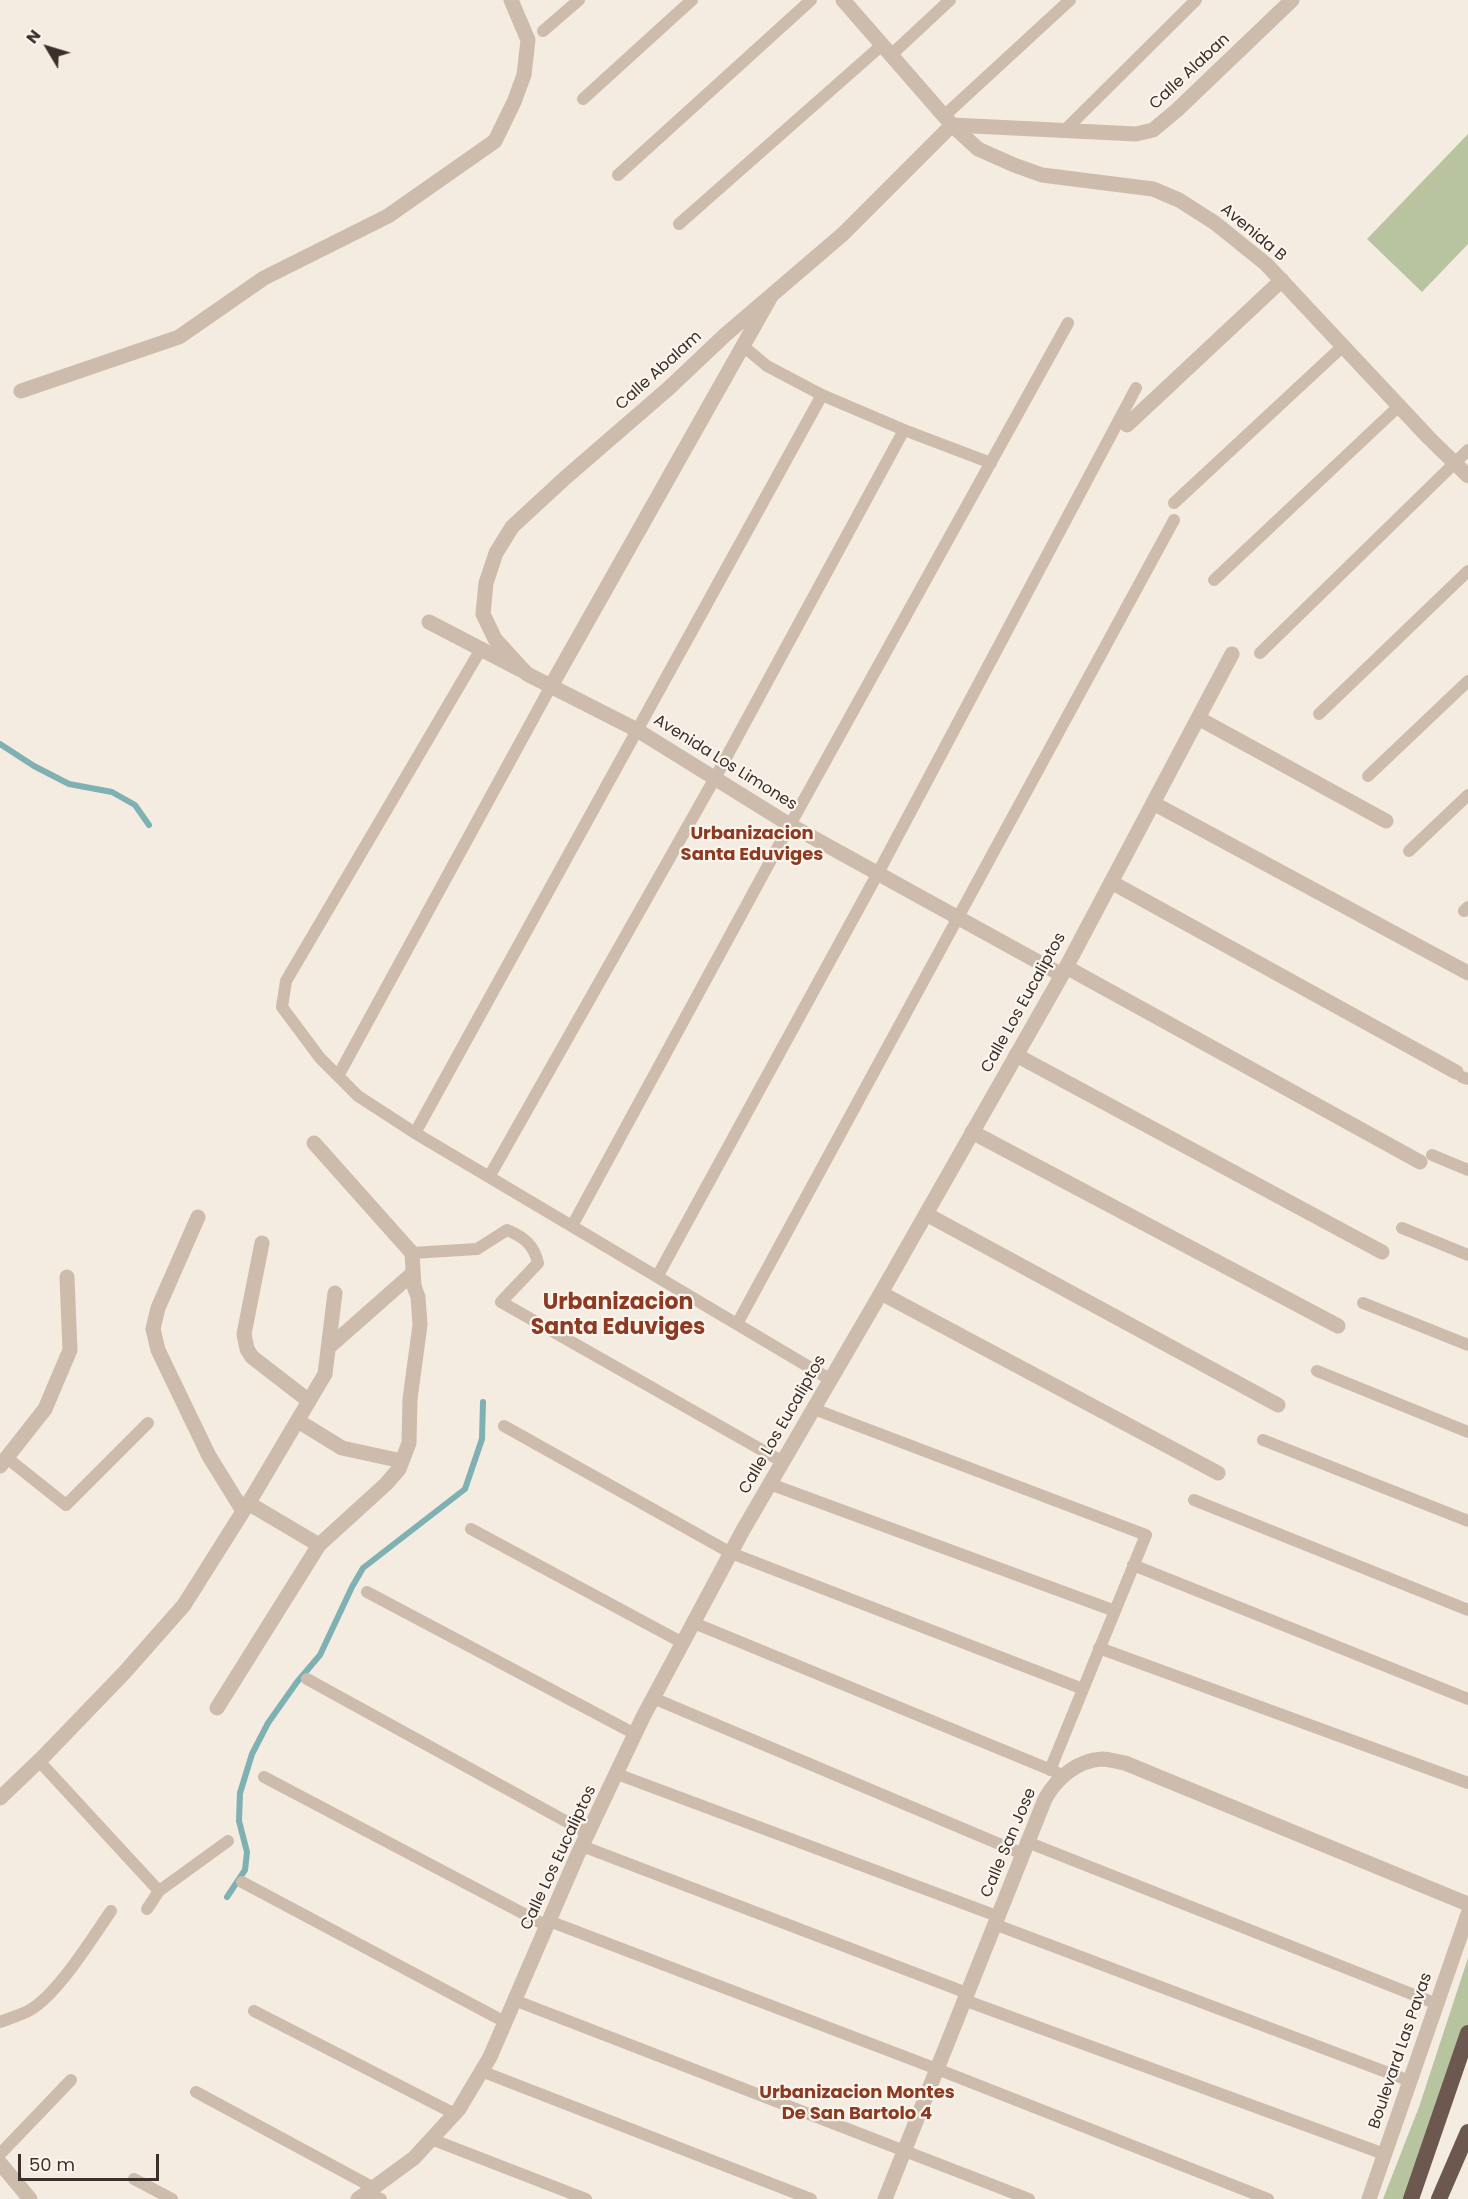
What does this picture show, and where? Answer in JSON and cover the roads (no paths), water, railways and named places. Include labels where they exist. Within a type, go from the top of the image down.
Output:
[{"type":"highway","points":[[1411,2199],[1468,2033]]},
{"type":"highway","points":[[1438,2199],[1468,2132]]},
{"type":"street","points":[[21,391],[179,337],[264,278],[388,216],[495,141],[524,75],[528,40],[511,0]]},
{"type":"street","points":[[543,31],[579,0]]},
{"type":"street","points":[[584,99],[692,0]]},
{"type":"street","points":[[618,175],[811,0]]},
{"type":"street","name":"Avenida B","points":[[843,0],[948,120],[978,149],[1042,175],[1153,189],[1179,200],[1215,223],[1266,264],[1468,476]]},
{"type":"street","points":[[679,224],[886,50],[950,0]]},
{"type":"street","points":[[948,120],[1071,0]]},
{"type":"street","points":[[1063,132],[1196,0]]},
{"type":"street","name":"Calle Alaban","points":[[948,120],[1063,132],[1136,134],[1154,130],[1292,0]]},
{"type":"street","name":"Calle Abalam","points":[[527,674],[495,639],[483,614],[486,583],[492,563],[512,527],[669,388],[725,335],[843,234],[948,120]]},
{"type":"street","points":[[1127,425],[1282,280]]},
{"type":"street","points":[[338,1076],[551,686],[770,298]]},
{"type":"street","points":[[572,1226],[790,825],[1068,323]]},
{"type":"street","points":[[743,346],[767,366],[822,395],[904,430],[991,463]]},
{"type":"street","points":[[1174,503],[1343,346]]},
{"type":"street","points":[[657,1277],[878,873],[1136,388]]},
{"type":"street","points":[[415,1133],[822,395]]},
{"type":"street","points":[[1214,580],[1399,406]]},
{"type":"street","points":[[489,1177],[715,778],[904,430]]},
{"type":"street","points":[[1260,653],[1468,450]]},
{"type":"street","points":[[737,1324],[1174,520]]},
{"type":"street","points":[[1319,714],[1468,571]]},
{"type":"street","name":"Avenida Los Limones","points":[[429,622],[637,730],[790,825],[958,917],[1426,1158]]},
{"type":"street","points":[[480,649],[286,981],[282,1006],[320,1058],[358,1096],[415,1133],[831,1380]]},
{"type":"street","name":"Calle Los Eucaliptos","points":[[370,2195],[414,2158],[454,2114],[490,2057],[548,1923],[653,1698],[770,1484],[1064,971],[1232,654]]},
{"type":"street","points":[[1368,776],[1468,681]]},
{"type":"street","points":[[1198,718],[1386,821]]},
{"type":"street","points":[[1409,851],[1468,795]]},
{"type":"street","points":[[1153,803],[1468,973]]},
{"type":"street","points":[[1111,882],[1462,1076]]},
{"type":"street","points":[[1016,1055],[1382,1252]]},
{"type":"street","points":[[972,1132],[1338,1326]]},
{"type":"street","points":[[217,1708],[319,1545],[386,1484],[399,1469],[409,1443],[410,1399],[420,1325],[412,1253],[314,1143]]},
{"type":"street","points":[[1426,1158],[1468,1170]]},
{"type":"street","points":[[926,1214],[1278,1405]]},
{"type":"street","points":[[198,1217],[158,1308],[153,1329],[158,1350],[209,1456],[246,1507],[319,1545]]},
{"type":"street","points":[[1401,1228],[1468,1255]]},
{"type":"street","points":[[412,1253],[477,1249],[507,1230],[524,1237],[536,1252],[538,1263],[501,1302],[783,1462]]},
{"type":"street","points":[[262,1243],[244,1334],[247,1349],[252,1357],[309,1401]]},
{"type":"street","points":[[328,1348],[413,1273]]},
{"type":"street","points":[[67,1277],[70,1350],[45,1409],[4,1462],[66,1505],[148,1423]]},
{"type":"street","points":[[0,1798],[124,1673],[184,1605],[246,1507],[325,1374],[335,1293]]},
{"type":"street","points":[[881,1293],[1218,1473]]},
{"type":"street","points":[[1363,1303],[1468,1345]]},
{"type":"street","points":[[1317,1371],[1468,1432]]},
{"type":"street","points":[[694,1623],[1057,1772],[1083,1689],[1146,1535],[814,1409]]},
{"type":"street","points":[[298,1421],[342,1448],[402,1461]]},
{"type":"street","points":[[504,1426],[731,1553],[1083,1689]]},
{"type":"street","points":[[1263,1440],[1468,1521]]},
{"type":"street","points":[[770,1484],[1114,1611]]},
{"type":"street","points":[[1194,1500],[1468,1610]]},
{"type":"street","points":[[471,1529],[683,1643]]},
{"type":"street","points":[[1133,1566],[1468,1699]]},
{"type":"street","points":[[367,1592],[635,1734]]},
{"type":"street","points":[[1100,1648],[1468,1783]]},
{"type":"street","points":[[307,1679],[586,1840],[965,1997],[1384,2154]]},
{"type":"street","points":[[653,1698],[1025,1848],[1437,2004]]},
{"type":"street","name":"Calle San Jose","points":[[885,2199],[1057,1772],[1102,1759],[1125,1763],[1468,1904]]},
{"type":"street","points":[[39,1761],[159,1891]]},
{"type":"street","points":[[617,1774],[1410,2080]]},
{"type":"street","points":[[264,1777],[548,1923],[937,2069],[1268,2199]]},
{"type":"street","points":[[147,1909],[159,1891],[228,1840]]},
{"type":"street","points":[[242,1882],[505,2022]]},
{"type":"street","points":[[0,2022],[31,2009],[41,2001],[79,1958],[111,1911]]},
{"type":"street","name":"Boulevard Las Pavas","points":[[1369,2199],[1468,1914]]},
{"type":"street","points":[[514,2000],[1029,2199]]},
{"type":"street","points":[[254,2011],[454,2114]]},
{"type":"street","points":[[481,2071],[811,2199]]},
{"type":"street","points":[[0,2154],[71,2080]]},
{"type":"street","points":[[196,2092],[370,2195]]},
{"type":"street","points":[[431,2139],[586,2199]]},
{"type":"street","points":[[0,2163],[30,2199]]},
{"type":"street","points":[[134,2179],[172,2199]]},
{"type":"waterway","points":[[0,744],[34,766],[69,784],[112,792],[135,805],[149,825]]},
{"type":"waterway","points":[[227,1897],[245,1870],[247,1852],[239,1821],[240,1793],[252,1754],[268,1723],[297,1682],[320,1655],[363,1568],[465,1489],[482,1439],[483,1402]]},
{"type":"district","name":"Urbanizacion Santa Eduviges","points":[[752,844]]},
{"type":"district","name":"Urbanizacion Santa Eduviges","points":[[618,1316]]},
{"type":"district","name":"Urbanizacion Montes De San Bartolo 4","points":[[857,2103]]}]
